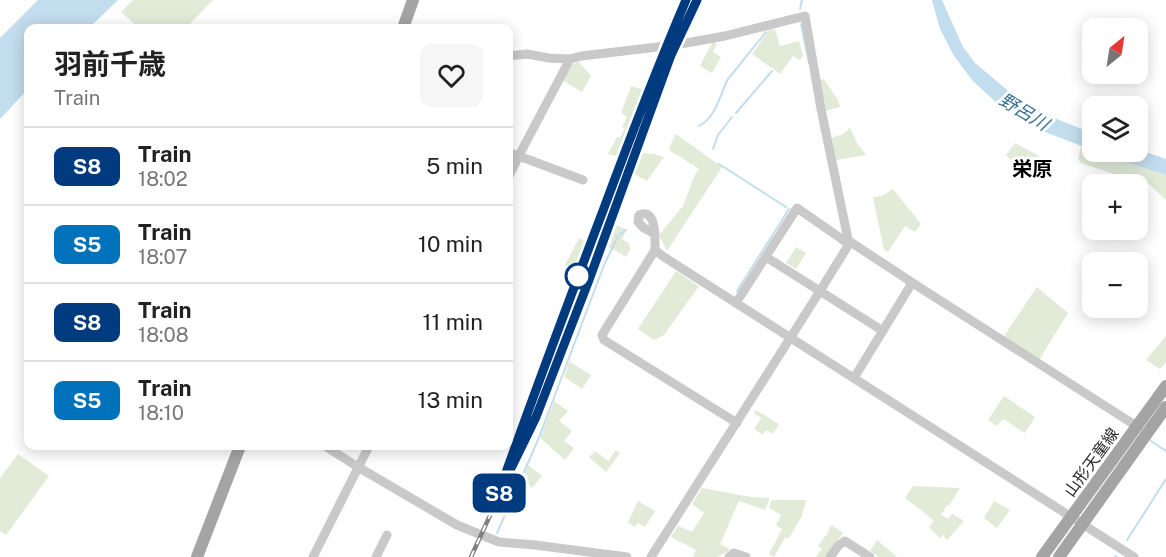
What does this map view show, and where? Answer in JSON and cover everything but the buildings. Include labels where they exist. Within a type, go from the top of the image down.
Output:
[{"type":"main road","points":[[404,24],[413,0]]},
{"type":"main road","name":"山形天童線","points":[[1042,557],[1077,520],[1166,386]]},
{"type":"main road","points":[[1059,557],[1077,520],[1166,407]]},
{"type":"main road","points":[[197,557],[238,450]]},
{"type":"street","points":[[513,55],[527,54],[570,59],[675,45],[725,36],[805,16],[821,109],[849,242],[791,338],[651,557]]},
{"type":"street","points":[[513,169],[570,59]]},
{"type":"street","points":[[513,154],[583,180]]},
{"type":"street","points":[[736,303],[796,208],[1137,427]]},
{"type":"street","points":[[656,234],[655,250],[602,335],[604,340],[736,423]]},
{"type":"street","points":[[655,250],[1134,557]]},
{"type":"street","points":[[766,257],[883,331]]},
{"type":"street","points":[[854,378],[912,283]]},
{"type":"street","points":[[331,450],[456,525],[499,542],[627,557]]},
{"type":"street","points":[[313,557],[367,450]]},
{"type":"street","points":[[376,557],[387,535]]},
{"type":"street","points":[[830,557],[845,541],[870,557]]},
{"type":"street","points":[[729,557],[734,553],[746,557]]},
{"type":"green space","points":[[133,0],[213,0],[190,24],[134,24],[121,12]]},
{"type":"green space","points":[[775,29],[780,46],[799,41],[803,56],[800,60],[793,56],[780,74],[752,54],[769,30]]},
{"type":"green space","points":[[713,41],[717,44],[713,52],[721,57],[712,73],[700,66]]},
{"type":"green space","points":[[578,61],[591,76],[582,92],[562,80],[570,66]]},
{"type":"green space","points":[[824,79],[840,107],[826,111],[820,80]]},
{"type":"green space","points":[[631,86],[644,90],[619,157],[608,154],[625,128],[622,127],[627,117],[621,113]]},
{"type":"green space","points":[[850,128],[866,155],[836,160],[832,138],[843,134]]},
{"type":"green space","points":[[676,134],[722,167],[667,251],[659,235],[683,206],[699,169],[669,150]]},
{"type":"green space","points":[[1015,143],[1039,156],[1026,172],[1006,155]]},
{"type":"green space","points":[[1081,147],[1082,162],[1126,162],[1166,175],[1166,200],[1148,184],[1148,174],[1113,174],[1081,163],[1078,159]]},
{"type":"green space","points":[[641,153],[664,157],[647,181],[634,174]]},
{"type":"green space","points":[[893,189],[921,224],[915,232],[905,226],[888,252],[884,250],[873,197],[882,196]]},
{"type":"green space","points":[[617,225],[627,230],[622,239],[630,244],[631,248],[626,257],[609,247]]},
{"type":"green space","points":[[579,238],[587,243],[576,271],[565,265]]},
{"type":"green space","points":[[796,247],[806,253],[796,269],[786,263]]},
{"type":"green space","points":[[676,271],[699,286],[664,335],[654,340],[638,329]]},
{"type":"green space","points":[[1037,287],[1068,313],[1039,360],[1004,336]]},
{"type":"green space","points":[[1166,336],[1166,362],[1160,369],[1146,360]]},
{"type":"green space","points":[[569,361],[591,375],[582,389],[564,377]]},
{"type":"green space","points":[[1004,396],[1035,417],[1025,433],[1003,419],[997,426],[988,420]]},
{"type":"green space","points":[[554,401],[568,411],[559,421],[572,431],[564,441],[574,448],[565,460],[540,438]]},
{"type":"green space","points":[[756,410],[779,424],[773,434],[766,430],[763,435],[754,429],[761,418],[754,413]]},
{"type":"green space","points":[[616,450],[620,453],[606,472],[589,457],[595,451],[608,461]]},
{"type":"green space","points":[[18,454],[49,476],[6,535],[0,531],[0,478]]},
{"type":"green space","points":[[528,465],[542,476],[532,488],[522,479]]},
{"type":"green space","points":[[913,486],[960,488],[941,515],[948,519],[952,514],[964,521],[947,540],[943,535],[940,538],[929,527],[934,521],[905,498]]},
{"type":"green space","points":[[702,488],[770,498],[765,510],[739,501],[720,544],[731,550],[717,557],[693,557],[696,550],[671,537],[678,526],[692,532],[704,513],[692,504]]},
{"type":"green space","points":[[772,500],[806,500],[802,516],[789,538],[785,537],[774,557],[769,554],[782,529],[776,525],[781,515],[769,508]]},
{"type":"green space","points":[[638,501],[655,511],[645,527],[638,523],[635,527],[628,522]]},
{"type":"green space","points":[[994,501],[1010,510],[997,528],[984,518]]},
{"type":"green space","points":[[832,525],[843,533],[826,557],[816,557],[822,549],[818,546]]},
{"type":"green space","points":[[877,540],[897,557],[879,557],[870,551]]},
{"type":"water","points":[[38,0],[118,0],[93,24],[24,24],[24,93],[0,119],[0,38]]},
{"type":"water","name":"野呂川","points":[[932,0],[942,0],[963,47],[975,63],[1018,99],[1082,129],[1082,146],[1037,129],[1025,118],[999,105],[973,81],[954,56],[940,29]]},
{"type":"water","points":[[1148,153],[1166,159],[1166,175],[1126,162],[1148,162]]},
{"type":"waterway","points":[[800,9],[802,0]]},
{"type":"waterway","points":[[801,24],[809,63]]},
{"type":"waterway","points":[[699,126],[710,117],[728,79],[766,32]]},
{"type":"waterway","points":[[736,113],[772,71]]},
{"type":"waterway","points":[[713,149],[718,135],[732,117]]},
{"type":"waterway","points":[[719,164],[786,207]]},
{"type":"waterway","points":[[737,291],[789,209]]},
{"type":"waterway","points":[[497,533],[538,440],[604,265],[618,236],[626,230]]},
{"type":"waterway","points":[[1151,441],[1166,451]]},
{"type":"waterway","points":[[1127,540],[1166,479]]},
{"type":"railway","points":[[676,23],[686,0]]},
{"type":"railway","points":[[471,557],[535,417],[589,280],[671,55],[697,0]]},
{"type":"railway","points":[[520,433],[639,115]]},
{"type":"train","name":"S8","points":[[686,0],[659,63],[578,276],[498,495],[536,417],[671,55],[697,0]]},
{"type":"district","name":"栄原","points":[[1032,169]]}]
